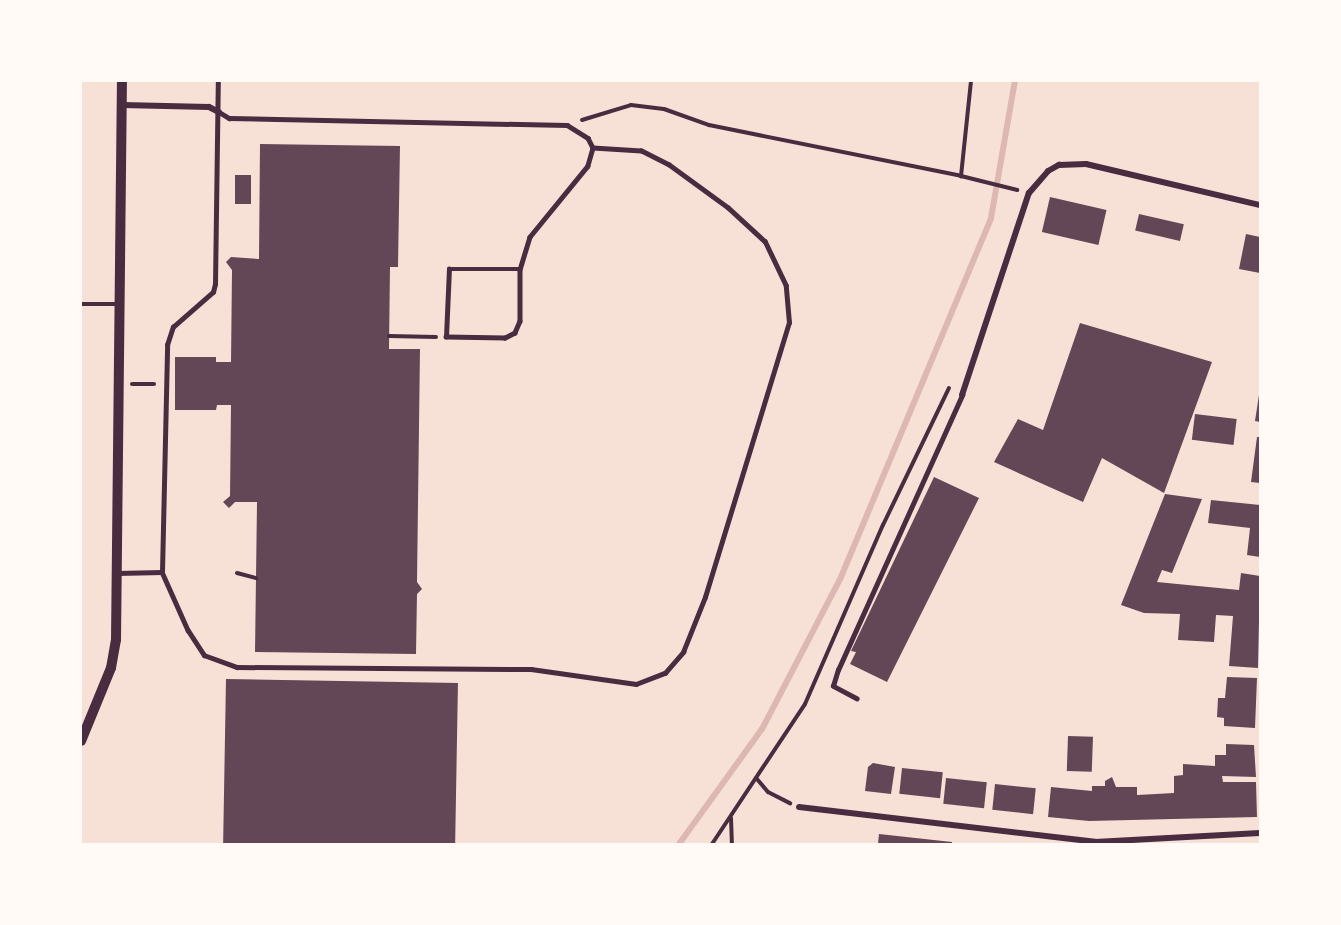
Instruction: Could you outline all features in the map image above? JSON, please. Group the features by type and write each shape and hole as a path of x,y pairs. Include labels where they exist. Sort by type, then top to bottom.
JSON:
{"street":[{"path":"81,741 111,668 117,573 123,81"},
{"path":"122,105 209,107 219,112"},
{"path":"962,395 964,378 1029,193 1048,171 1059,165 1086,164 1260,206"},
{"path":"799,807 1095,843 1260,833"}],"lane":[{"path":"218,81 215,284 213,292 169,334 162,572 188,630 204,655 237,667 531,669 636,684 665,673 683,652 705,597 789,323 786,286 765,242 728,208 669,165 641,151 593,148"},
{"path":"219,112 229,118 567,125 588,138 593,148 588,166 530,237 520,269 520,321 515,333 505,338 446,337 449,269 520,269"},
{"path":"81,304 120,304"},
{"path":"857,699 833,686 838,670 962,395"},
{"path":"117,573 162,572"}],"path":[{"path":"962,176 971,81"},
{"path":"567,125 631,105 642,106 709,125 968,177 1029,193"},
{"path":"389,336 446,337"},
{"path":"712,844 757,779 812,690 883,525 949,388 964,378"},
{"path":"119,385 166,383"},
{"path":"237,573 256,578"},
{"path":"757,779 768,792 799,807"},
{"path":"730,817 732,844"}],"building":[{"path":"260,144 400,146 398,267 390,267 389,349 420,349 417,582 422,589 417,594 416,654 255,652 257,502 235,502 229,508 223,502 230,496 231,405 217,405 216,410 175,410 175,357 216,357 216,362 231,362 232,270 226,262 231,257 259,259"},
{"path":"235,175 251,175 251,204 235,204"},
{"path":"1050,197 1107,210 1098,245 1042,232"},
{"path":"1139,214 1184,224 1180,241 1135,231"},
{"path":"1246,234 1260,237 1260,273 1239,269"},
{"path":"1080,323 1212,362 1164,493 1102,458 1083,502 994,462 1018,419 1043,430"},
{"path":"1260,395 1260,422 1255,421"},
{"path":"1195,414 1237,419 1234,445 1192,440"},
{"path":"1257,437 1260,437 1260,483 1251,482"},
{"path":"934,477 979,498 887,682 850,664 856,652 851,651"},
{"path":"1165,494 1202,499 1172,573 1162,570 1157,582 1239,590 1241,573 1260,576 1258,668 1229,666 1233,616 1216,615 1214,642 1178,640 1180,614 1144,613 1121,605"},
{"path":"1211,500 1260,505 1260,557 1247,555 1250,528 1208,523"},
{"path":"1227,677 1257,678 1255,728 1224,726 1224,718 1217,717 1218,698 1225,698"},
{"path":"226,679 458,683 455,844 223,844"},
{"path":"1068,736 1093,737 1092,772 1067,771"},
{"path":"1226,744 1254,745 1256,777 1222,776 1223,782 1256,782 1257,817 1089,821 1048,817 1051,787 1092,791 1092,786 1105,786 1105,781 1112,777 1116,787 1137,787 1137,795 1174,793 1174,776 1183,775 1183,764 1215,766 1215,755 1226,755"},
{"path":"873,763 895,767 891,794 865,791 868,767"},
{"path":"902,768 943,772 940,798 899,794"},
{"path":"946,778 987,782 984,808 943,804"},
{"path":"995,784 1036,788 1033,814 992,810"},
{"path":"879,834 952,842 952,844 878,844"}],"waterway":[{"path":"679,844 762,729 841,577 991,218 1015,81"}]}
